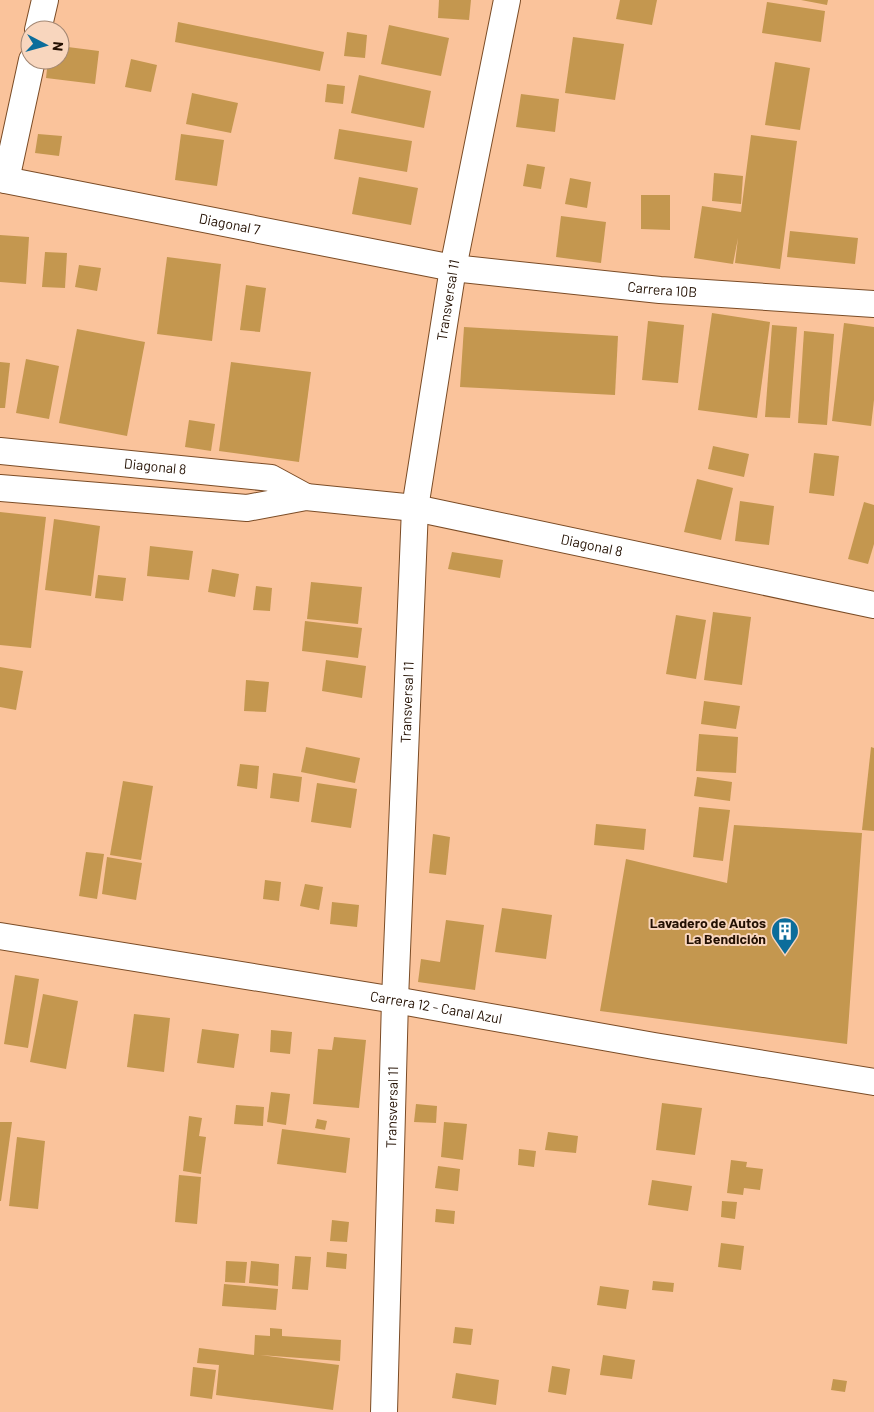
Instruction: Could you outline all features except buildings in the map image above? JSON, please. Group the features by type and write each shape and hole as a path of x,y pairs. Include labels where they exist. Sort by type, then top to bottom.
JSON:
{"street":[{"path":"40,20 45,0"},
{"name":"Transversal 11","path":"384,1412 395,1000 415,508 452,268 507,0"},
{"path":"3,180 30,70"},
{"path":"0,154 3,180"},
{"name":"Diagonal 7","path":"3,180 452,268"},
{"name":"Carrera 10B","path":"452,268 660,290 874,304"},
{"name":"Diagonal 8","path":"0,451 271,478 306,497"},
{"name":"Diagonal 8","path":"0,488 247,508 306,497 415,508 874,605"},
{"name":"Carrera 12 - Canal Azul","path":"0,936 395,1000 654,1046 874,1082"}],"place":[{"name":"Lavadero de Autos La Bendición","path":"785,955"}]}
